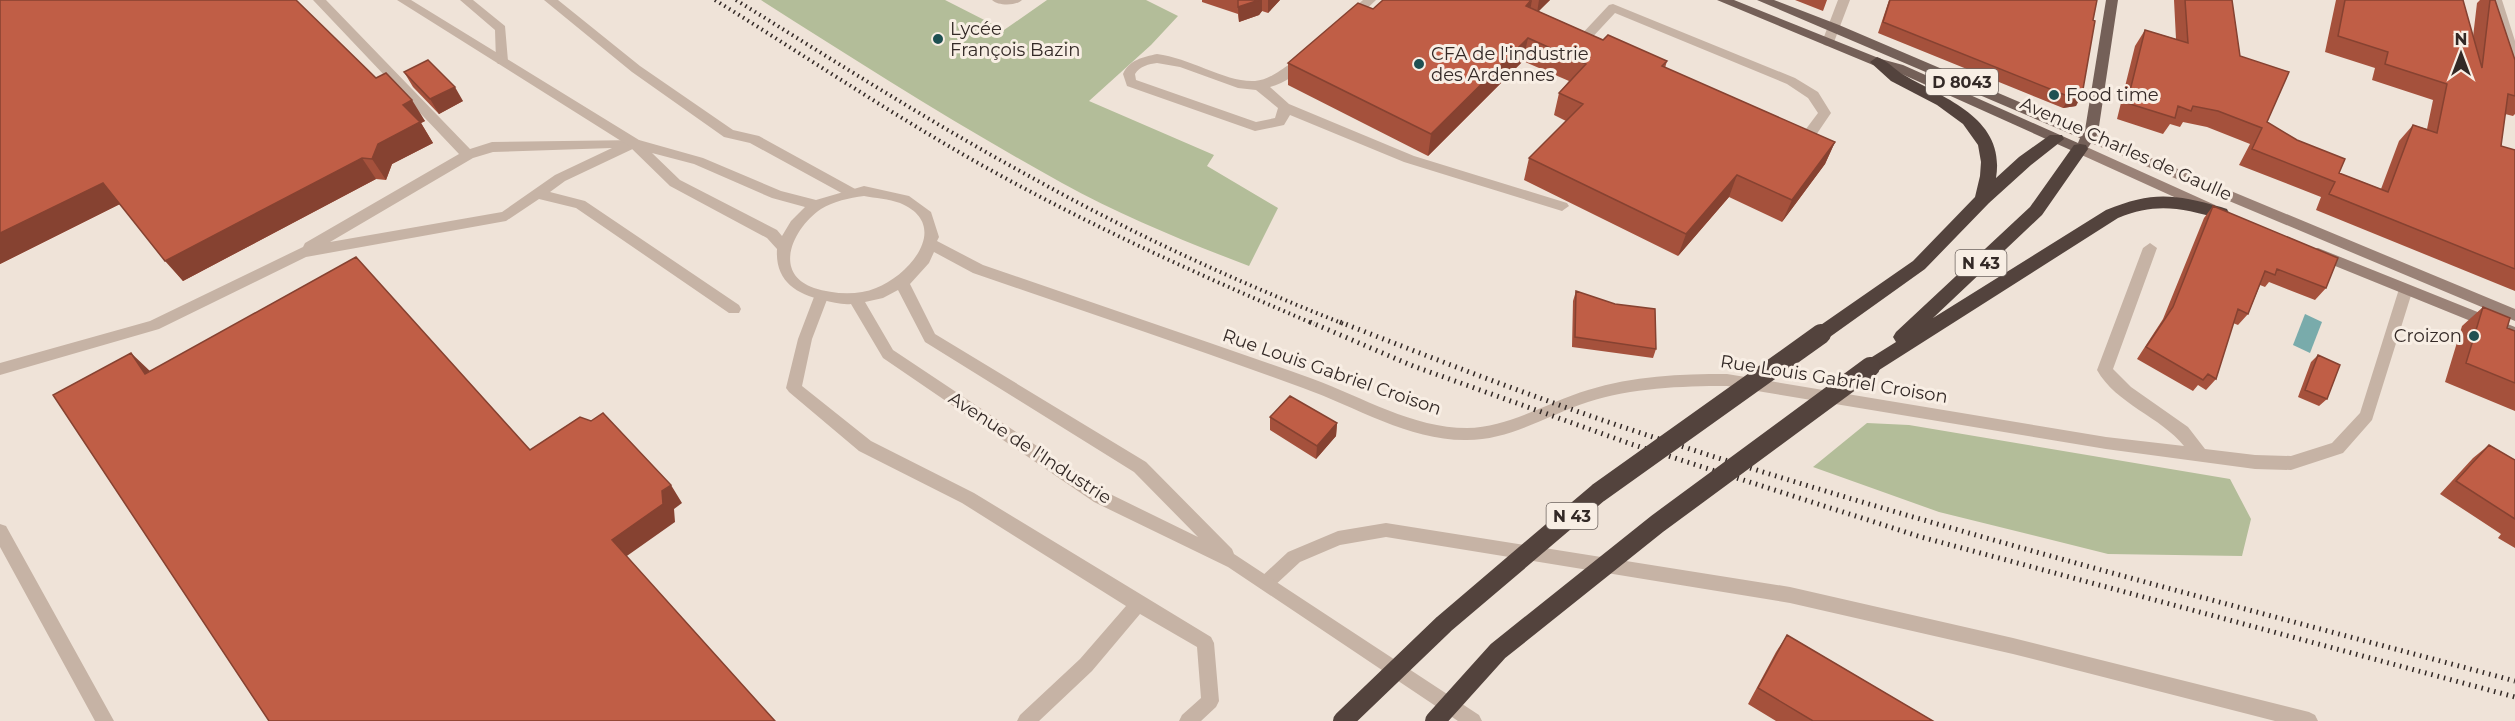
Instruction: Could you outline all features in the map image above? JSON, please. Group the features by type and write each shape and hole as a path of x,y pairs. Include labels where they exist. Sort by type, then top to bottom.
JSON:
{"highway":[{"path":"1877,62 1897,78 1960,112 1974,125 1987,150 1989,165 1983,199"},
{"name":"N 43","path":"1342,721 1444,624 1598,493 1919,265 1983,199 2025,161 2056,138"},
{"name":"N 43","path":"1435,721 1498,651 1657,524 1870,367 2036,212 2085,143"},
{"path":"1870,367 2112,213 2140,202 2173,200 2226,215"}],"main road":[{"name":"Avenue Charles de Gaulle","path":"1723,0 1877,62 1931,81 2056,138"},
{"name":"Avenue Charles de Gaulle","path":"1763,0 1835,28 2085,143 2226,215"},
{"path":"2056,138 2085,143 2112,0"},
{"name":"Avenue Charles de Gaulle","path":"2085,143 2515,315"},
{"path":"2308,249 2515,333"}],"street":[{"path":"319,0 468,155"},
{"path":"403,0 634,143 675,183 772,234 783,247"},
{"path":"466,0 501,29 502,61"},
{"path":"550,0 636,69 729,134 754,139 852,193"},
{"path":"998,0 1016,0"},
{"path":"1336,30 1370,0"},
{"path":"1828,42 1844,0"},
{"path":"2496,0 2515,61"},
{"path":"1583,40 1618,4 1791,81 1814,95 1825,113 1809,135 1788,126"},
{"path":"1284,107 1284,115 1279,122 1255,127 1131,83 1128,77 1130,71 1141,61 1162,57 1239,84 1259,85 1277,82 1311,52"},
{"path":"1259,85 1284,107 1409,159 1562,206"},
{"path":"303,252 506,216 560,178 634,143"},
{"path":"0,369 154,325 303,252 468,155 492,147 634,143 698,161 777,195 817,206"},
{"path":"888,192 908,200 924,211 932,227 932,245 926,259 916,272 902,283 880,294 838,300 821,297 803,289 790,277 783,263 783,247 789,232 801,217 840,195 852,193 888,192"},
{"path":"537,195 580,204 734,309"},
{"name":"Rue Louis Gabriel Croison","path":"932,245 978,269 1314,385 1422,426 1450,433 1482,433 1498,429 1560,405 1610,390 1683,380 1727,380 1857,400 2106,444 2255,462 2291,463 2337,448 2367,416 2406,289"},
{"path":"2150,248 2105,370 2126,391 2182,432 2200,455"},
{"name":"Avenue de l'Industrie","path":"902,283 930,338 1140,467 1234,562"},
{"path":"821,297 805,339 794,388 864,446 968,498 1205,643 1210,701 1188,721"},
{"name":"Avenue de l'Industrie","path":"856,299 888,354 1100,497 1234,562 1473,721"},
{"path":"1266,583 1294,557 1338,538 1386,530 1790,595 2013,646 2309,721"},
{"path":"0,531 105,721"},
{"path":"1026,721 1086,665 1138,604"}],"green space":[{"path":"761,0 945,0 1004,30 1047,0 1146,0 1178,16 1151,45 1089,101 1214,155 1207,166 1278,208 1249,266 1202,248 1062,183 948,117"},
{"path":"1867,423 1909,425 2230,479 2251,519 2242,556 2108,554 1939,512 1813,467"}],"water":[{"path":"2305,314 2322,322 2310,353 2293,345"}],"building":[{"path":"0,0 296,0 376,78 386,73 412,100 403,105 420,122 378,144 372,159 362,158 165,261 103,183 0,233"},
{"path":"1238,0 1259,0 1238,7"},
{"path":"1383,0 1531,0 1526,6 1603,40 1608,35 1667,61 1662,66 1835,142 1792,200 1737,175 1686,234 1529,158 1583,104 1559,93 1586,64 1528,38 1431,134 1288,63 1358,3 1373,9"},
{"path":"1890,0 2097,0 2082,95 2070,97 1883,22"},
{"path":"2185,0 2232,0 2240,56 2289,72 2267,122 2297,140 2345,159 2339,173 2388,192 2413,125 2437,133 2447,84 2385,64 2388,52 2338,36 2345,0 2463,0 2482,68 2490,0 2495,0 2515,60 2515,96 2508,94 2501,146 2515,150 2515,269 2329,194 2335,182 2252,149 2262,128 2218,111 2193,106 2191,111 2178,106 2175,118 2127,103 2145,30 2188,43"},
{"path":"428,60 455,87 430,99 404,72"},
{"path":"2213,206 2338,258 2326,288 2277,269 2275,275 2265,271 2248,314 2238,309 2216,379 2208,374 2203,380 2146,347 2173,307"},
{"path":"356,257 530,450 580,417 591,421 603,413 671,485 662,491 663,504 612,540 775,721 269,721 53,395 131,353 145,374"},
{"path":"1576,291 1615,304 1655,309 1656,349 1575,337"},
{"path":"2483,307 2510,318 2507,328 2515,331 2515,383 2466,363"},
{"path":"2318,355 2340,365 2327,399 2305,390"},
{"path":"1290,396 1337,423 1317,446 1270,417"},
{"path":"2489,445 2515,460 2515,519 2456,481"},
{"path":"1787,635 1933,721 1813,721 1758,688"}],"railway":[{"path":"715,0 911,124 978,163 1143,248 1314,324"},
{"path":"736,0 924,116 1077,202 1189,258 1344,324"},
{"path":"1310,322 1413,366 1631,444 1921,537 2515,697"},
{"path":"1340,322 1570,409 1862,502 2080,564 2515,681"}],"place":[{"name":"Lycée François Bazin","path":"938,39"},
{"name":"CFA de l'industrie des Ardennes","path":"1419,64"},
{"name":"Food time","path":"2054,95"},
{"name":"Croizon","path":"2474,336"}]}
